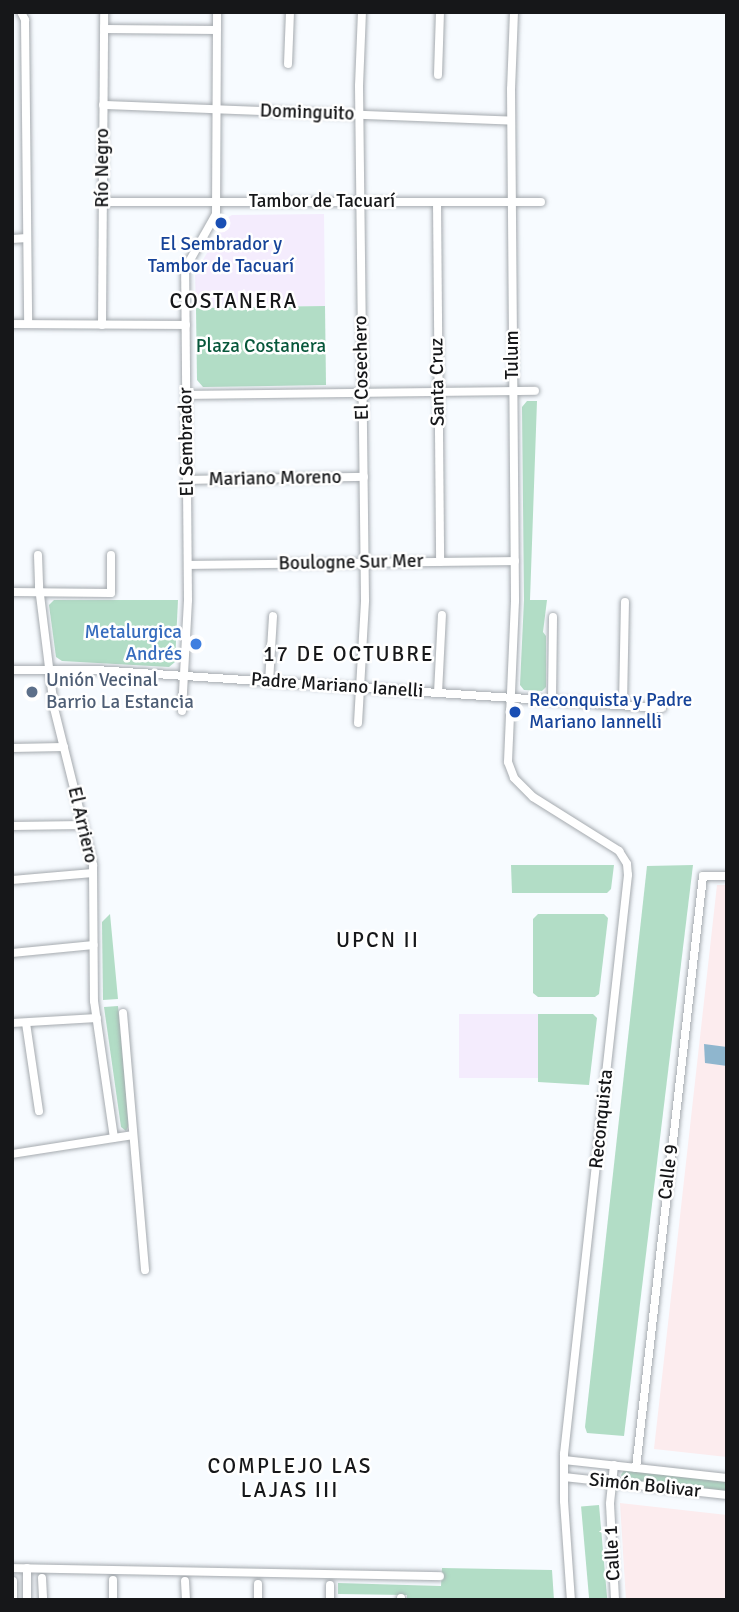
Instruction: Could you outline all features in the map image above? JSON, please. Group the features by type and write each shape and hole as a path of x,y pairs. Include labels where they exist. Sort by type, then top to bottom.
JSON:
{"street":[{"path":"20,12 25,20 28,324"},
{"name":"Río Negro","path":"102,325 104,12"},
{"name":"El Sembrador","path":"182,711 188,565 185,269 216,215 217,12"},
{"path":"288,64 290,12"},
{"name":"El Cosechero","path":"358,723 364,563 360,115 362,12"},
{"path":"438,75 440,12"},
{"name":"Tulum","path":"510,697 515,561 511,121 514,12"},
{"path":"104,29 217,30"},
{"name":"Dominguito","path":"103,105 511,121"},
{"name":"Tambor de Tacuarí","path":"103,202 541,202"},
{"name":"Santa Cruz","path":"437,202 440,562"},
{"path":"12,239 27,238"},
{"path":"12,324 186,325"},
{"path":"186,395 535,391"},
{"name":"Mariano Moreno","path":"187,480 363,477"},
{"name":"El Arriero","path":"38,555 39,592 49,670 93,873 97,1018 114,1138"},
{"path":"12,592 111,593 111,555"},
{"name":"Boulogne Sur Mer","path":"188,565 515,561"},
{"path":"623,705 625,601"},
{"path":"438,692 442,615"},
{"path":"269,682 273,616"},
{"path":"552,700 553,617"},
{"name":"Padre Mariano Ianelli","path":"12,670 184,676 662,708"},
{"name":"Reconquista","path":"510,697 508,762 514,778 533,797 614,846 624,859 628,875 564,1460 571,1600"},
{"path":"12,748 64,747"},
{"path":"12,826 83,825"},
{"path":"12,880 93,873"},
{"name":"Calle 9","path":"636,1468 703,876 727,876"},
{"path":"12,953 94,945"},
{"path":"123,1013 145,1270"},
{"path":"12,1023 97,1018"},
{"path":"26,1023 39,1111"},
{"path":"12,1154 133,1135"},
{"name":"Simón Bolivar","path":"564,1460 727,1478"},
{"name":"Calle 1","path":"614,1465 612,1482 615,1600"},
{"name":"Simón Bolivar","path":"564,1477 727,1495"},
{"path":"12,1568 440,1576"},
{"path":"27,1568 27,1600"},
{"path":"42,1578 43,1600"},
{"path":"113,1580 113,1600"},
{"path":"13,1581 13,1600"},
{"path":"186,1581 186,1600"},
{"path":"258,1584 258,1600"},
{"path":"330,1585 330,1600"}],"shaded area":[{"path":"324,214 325,306 196,308 195,274 227,218 232,215"},
{"path":"717,885 727,885 727,1457 654,1449"},
{"path":"459,1014 538,1014 538,1078 459,1078"},
{"path":"620,1503 727,1515 727,1600 626,1600"}],"green space":[{"name":"Plaza Costanera","path":"325,306 326,385 203,387 197,380 196,308"},
{"path":"527,401 537,401 530,600 547,600 543,632 546,636 546,687 542,691 524,690 520,685 524,600 522,407"},
{"path":"54,600 178,600 175,662 169,667 62,661 56,657 49,605"},
{"path":"511,865 614,865 611,889 607,893 512,893"},
{"path":"693,865 624,1436 587,1433 585,1427 647,866"},
{"path":"110,914 118,999 103,1000 102,922"},
{"path":"538,914 604,914 608,918 599,994 595,997 538,997 533,993 533,919"},
{"path":"118,1006 129,1125 126,1131 121,1127 104,1007"},
{"path":"538,1014 593,1014 597,1018 589,1085 538,1082"},
{"path":"624,1470 727,1481 727,1492 624,1481 621,1475"},
{"path":"599,1505 607,1600 589,1600 581,1507"},
{"path":"442,1568 552,1570 554,1600 407,1600 407,1595 338,1594 338,1583 441,1586"}],"water":[{"path":"704,1044 727,1047 727,1066 705,1063"}],"place":[{"name":"El Sembrador y Tambor de Tacuarí","path":"221,223"},
{"name":"Metalurgica Andrés","path":"196,644"},
{"name":"Unión Vecinal Barrio La Estancia","path":"32,692"},
{"name":"Reconquista y Padre Mariano Iannelli","path":"515,712"}],"district":[{"name":"COSTANERA","path":"234,301"},
{"name":"17 DE OCTUBRE","path":"349,654"},
{"name":"UPCN II","path":"378,940"},
{"name":"COMPLEJO LAS LAJAS III","path":"290,1478"}]}
